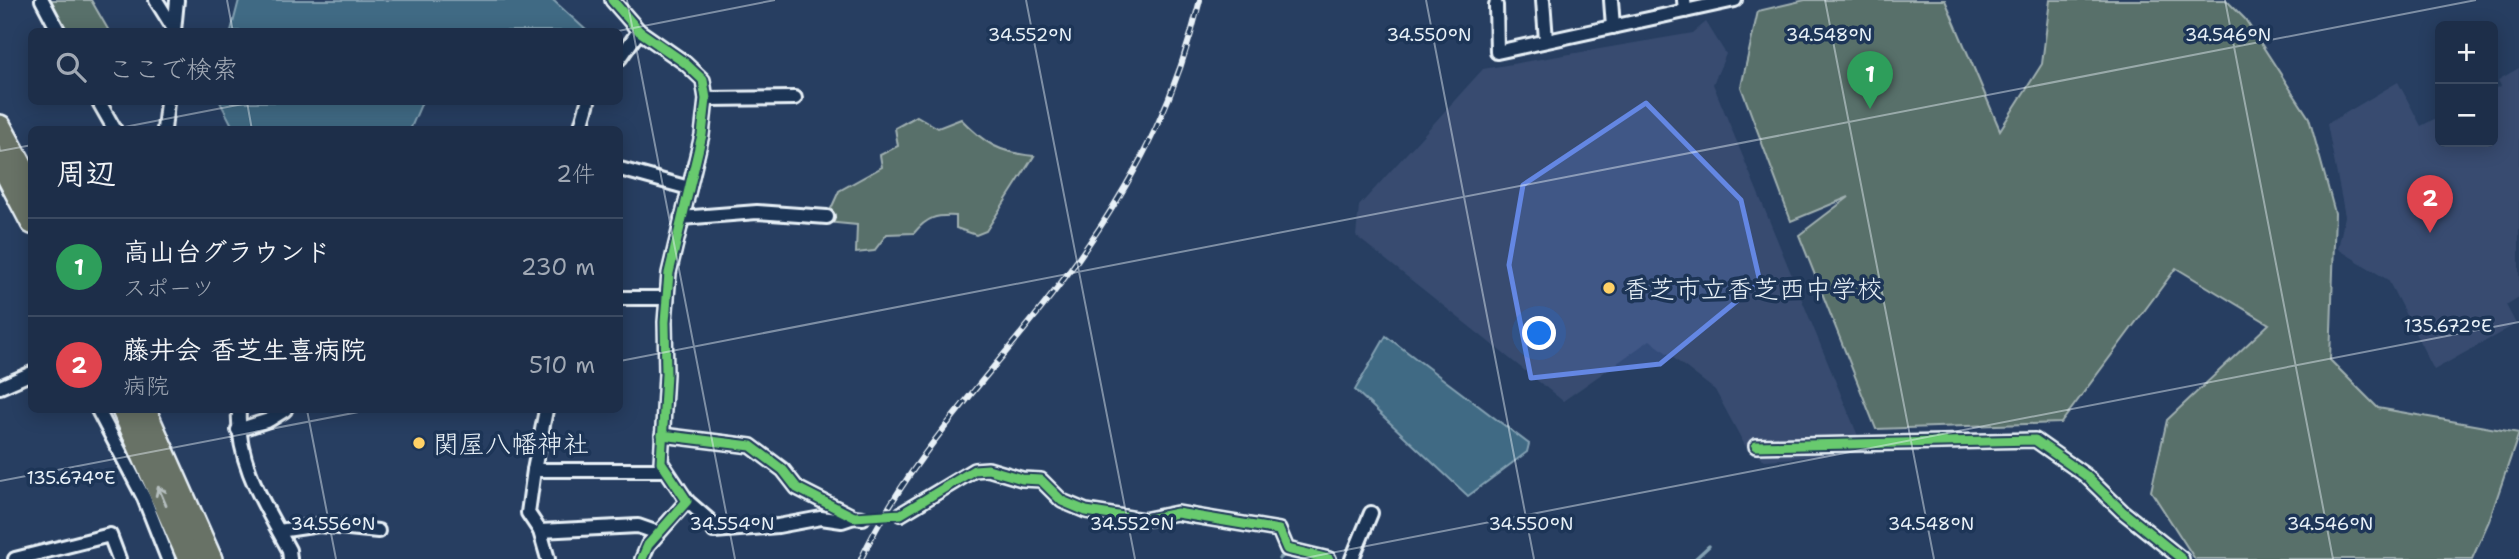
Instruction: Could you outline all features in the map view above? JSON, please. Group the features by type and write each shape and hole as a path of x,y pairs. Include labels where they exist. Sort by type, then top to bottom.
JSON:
{"highway":[{"path":"0,126 28,178"},
{"path":"0,162 28,215"},
{"path":"124,413 189,559"},
{"path":"146,413 211,559"}],"street":[{"path":"42,0 57,28"},
{"path":"156,0 173,28"},
{"path":"174,28 177,0"},
{"path":"612,0 639,32 685,63 703,80 706,99 702,135 681,218 667,298 661,462 664,470 687,501 709,520 714,531 778,526 821,517 842,521 859,517 797,488 783,470 751,446 662,435"},
{"path":"1543,0 1546,40"},
{"path":"1611,0 1613,27"},
{"path":"1496,5 1497,52 1613,27 1685,5 1735,0"},
{"path":"623,54 639,32"},
{"path":"706,99 795,98"},
{"path":"101,105 113,126"},
{"path":"164,126 167,105"},
{"path":"581,126 587,105"},
{"path":"623,170 689,188"},
{"path":"681,218 757,212 827,217"},
{"path":"623,298 667,298"},
{"path":"0,387 28,375"},
{"path":"100,413 139,488 168,559"},
{"path":"239,413 238,430 251,479 279,531 290,559"},
{"path":"238,430 269,420 280,413"},
{"path":"545,413 528,513 540,531 548,559"},
{"path":"1756,446 2035,440 2085,475 2122,511 2182,559"},
{"path":"901,514 953,484 963,474 988,469 1022,479 1041,480 1062,501 1086,510 1143,520 1177,513 1279,530 1287,549 1326,559"},
{"path":"534,470 664,470"},
{"path":"642,559 648,545 687,501"},
{"path":"1352,559 1371,513"},
{"path":"279,531 319,525 379,531"},
{"path":"540,531 638,526 658,533"},
{"path":"15,559 44,555 110,534 119,559"}],"highlighted area":[{"path":"1646,103 1741,200 1760,282 1660,364 1531,378 1509,265 1523,185"}],"shaded area":[{"path":"239,0 553,0 584,28 232,28"},
{"name":"香芝市立香芝西中学校","path":"1706,22 1726,54 1713,84 1865,453 1765,460 1748,451 1715,390 1650,340 1563,401 1356,236 1359,206 1483,69 1693,33"},
{"path":"2519,68 2519,297 2506,305 2516,324 2434,370 2388,280 2338,249 2345,216 2327,124 2398,82 2421,126 2435,119 2435,147 2498,147 2498,88 2501,86 2498,80"},
{"path":"222,105 421,105 412,126 232,126"},
{"path":"1386,336 1529,444 1527,452 1468,496 1355,390"}],"green space":[{"path":"45,0 91,0 107,28 61,28"},
{"path":"1805,0 1945,0 2000,130 2042,64 2050,0 2226,0 2245,19 2309,118 2335,213 2330,360 2378,408 2519,433 2489,521 2472,559 2195,559 2151,491 2167,420 2269,324 2176,268 2061,423 1876,429 1799,235 1849,197 1791,221 1741,87 1758,11"},
{"path":"917,116 938,128 961,119 994,146 1034,156 986,231 976,235 956,228 956,216 937,217 923,223 914,233 887,234 874,251 856,253 857,225 825,222 839,191 882,167 880,155 898,146 895,128"}],"waterway":[{"path":"1695,559 1709,546"},
{"path":"1279,559 1287,553"}],"tunnel":[{"path":"863,518 901,514"}],"railway":[{"path":"861,559 884,516 938,436 1030,323 1108,215 1142,157 1169,98 1200,0"}],"cycle path":[{"path":"612,0 639,31 685,63 703,80 706,99 702,135 669,273 665,322 666,374 661,462 687,501 648,545 642,559"},
{"path":"662,435 751,446 783,470 797,488 854,517 901,514 974,470 988,469 1022,479 1041,480 1062,501 1086,511 1143,520 1177,513 1279,530 1287,549 1329,559"},
{"path":"1756,446 2035,440 2085,475 2122,511 2182,559"}],"place":[{"name":"高山台グラウンド","path":"1870,109"},
{"name":"藤井会 香芝生喜病院","path":"2430,233"},
{"name":"香芝市立香芝西中学校","path":"1609,288"},
{"name":"関屋八幡神社","path":"419,443"}]}
